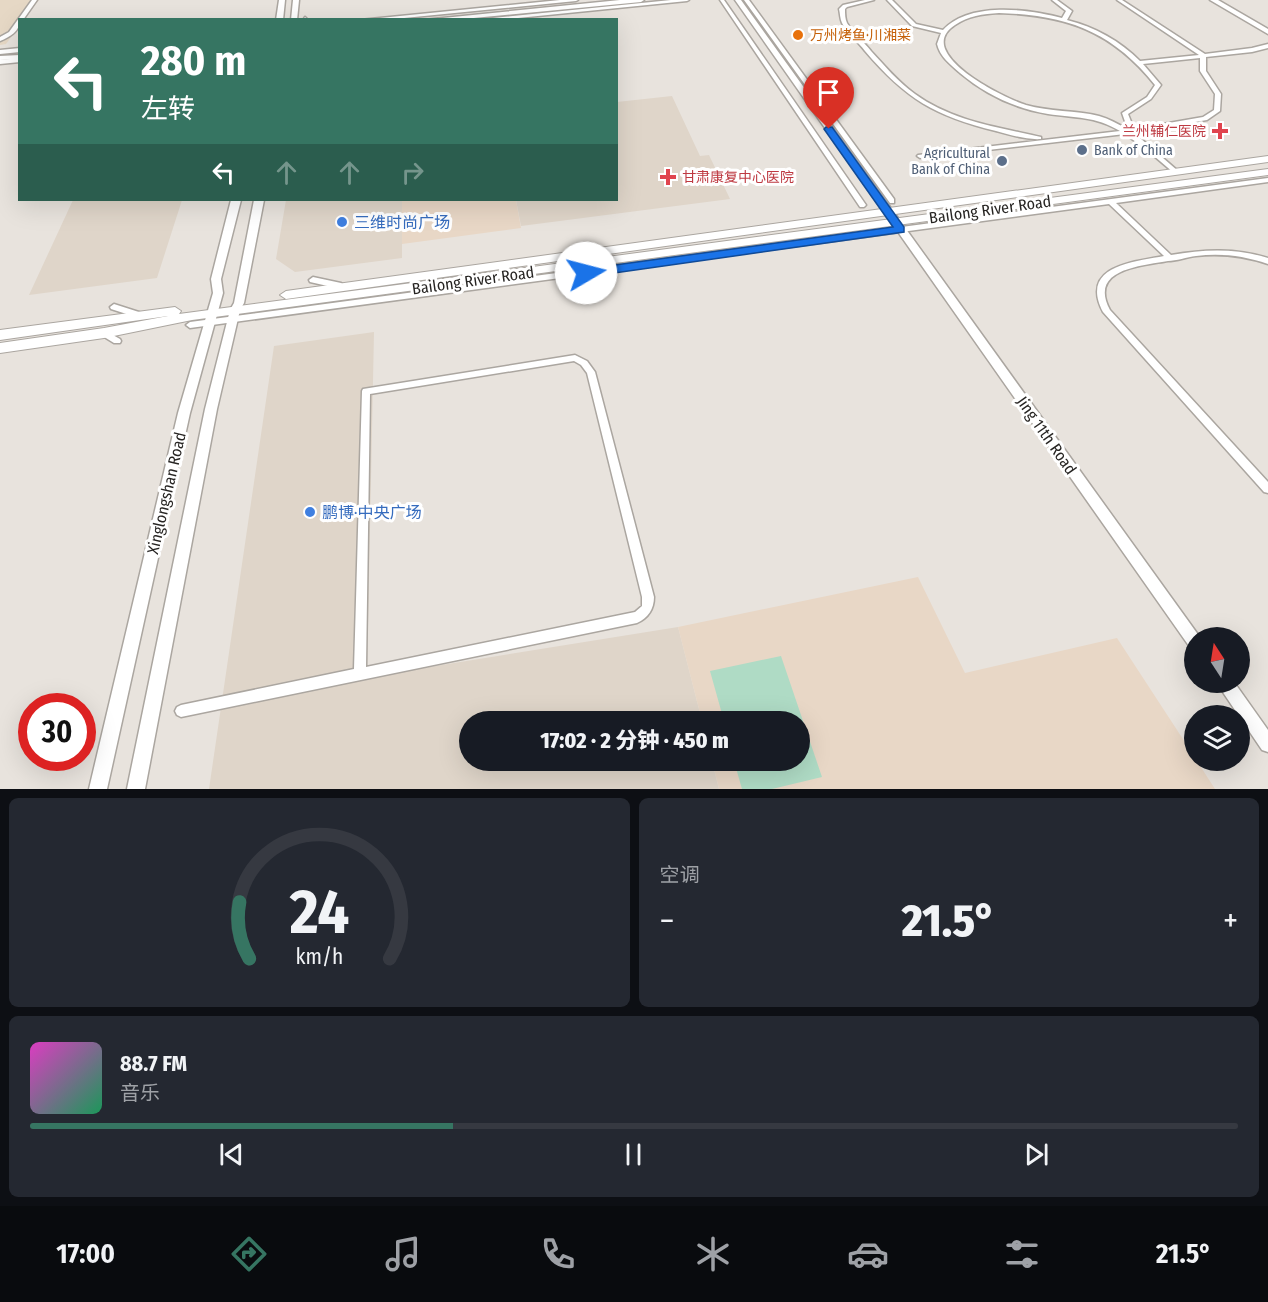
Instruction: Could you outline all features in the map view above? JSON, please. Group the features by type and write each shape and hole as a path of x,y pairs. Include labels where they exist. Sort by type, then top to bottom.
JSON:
{"main road":[{"name":"Bailong River Road","path":"0,348 212,314 470,280 1268,159"},
{"name":"Bailong River Road","path":"236,311 341,286 894,216 1268,172"},
{"name":"Bailong River Road","path":"0,335 139,315 212,314"}],"street":[{"path":"22,18 35,0"},
{"path":"279,18 282,0"},
{"path":"294,18 296,0"},
{"path":"502,7 504,0"},
{"path":"384,18 576,0"},
{"path":"447,18 640,0"},
{"path":"496,18 687,0"},
{"path":"722,0 862,205"},
{"name":"Jing 11th Road","path":"738,0 894,216 1184,627"},
{"path":"746,0 894,216"},
{"path":"872,0 845,6 842,9 844,22 901,85 914,95 956,117 1000,132 1050,141"},
{"path":"889,0 914,25 943,32"},
{"path":"1054,0 1069,11 1064,20"},
{"path":"1119,0 1203,55"},
{"path":"1213,0 1268,32"},
{"path":"1228,0 1268,23"},
{"path":"416,8 417,15"},
{"path":"1128,131 1125,113 1149,98 1158,85 1140,63 1106,38 1064,20 1033,14 1003,12 976,15 955,22 943,32 940,43 945,56 986,90 1013,102 1046,111 1098,118 1128,131 1176,172"},
{"path":"0,39 10,33 18,23"},
{"path":"1140,63 1252,50 1268,46"},
{"path":"0,52 18,51"},
{"path":"920,156 1128,131 1205,119 1217,111 1218,94 1203,71 1203,55"},
{"path":"0,60 18,58"},
{"name":"Bailong River Road","path":"236,311 345,305 449,292 894,216 1110,201 1268,180"},
{"name":"Xinglongshan Road","path":"98,789 184,413 218,293 216,279 236,201"},
{"name":"Xinglongshan Road","path":"136,789 211,409 236,311 259,201"},
{"path":"1110,201 1172,259"},
{"path":"1268,261 1238,251 1218,251 1124,266 1110,274 1102,284 1101,302 1268,489"},
{"path":"313,280 341,286"},
{"path":"449,292 470,280"},
{"path":"317,300 345,305"},
{"path":"114,307 139,315"},
{"name":"Bailong River Road","path":"190,325 212,314"},
{"path":"104,333 117,341"},
{"path":"181,711 637,617 644,612 648,605 648,597 591,372 584,363 575,358 366,392 360,674"},
{"path":"1232,693 1268,744"}],"shaded area":[{"path":"0,0 39,0 25,18 18,18 18,27 6,44 0,45"},
{"name":"甘肃康复中心医院","path":"672,96 700,156 709,155 730,199 521,226 516,201 618,201 618,102"},
{"path":"73,201 182,201 157,278 29,295"},
{"name":"三维时尚广场","path":"286,201 402,201 402,258 295,272 276,259"},
{"path":"402,201 516,201 521,228 402,244"},
{"path":"374,332 367,677 678,627 699,711 459,711 459,771 714,771 719,789 209,789 274,346"},
{"path":"918,577 965,673 1117,638 1184,741 1184,771 1203,771 1215,789 719,789 714,771 810,771 810,711 699,711 678,627"}],"green space":[{"path":"781,656 800,711 721,711 710,671"},
{"path":"810,742 822,777 772,789 742,789 737,771 810,771"}],"place":[{"name":"万州烤鱼·川湘菜","path":"798,35"},
{"name":"兰州辅仁医院","path":"1220,131"},
{"name":"Bank of China","path":"1082,150"},
{"name":"Agricultural Bank of China","path":"1002,161"},
{"name":"甘肃康复中心医院","path":"668,177"},
{"name":"三维时尚广场","path":"342,222"},
{"name":"鹏博·中央广场","path":"310,512"}],"route":[{"path":"586,273 900,230 829,129"}]}
